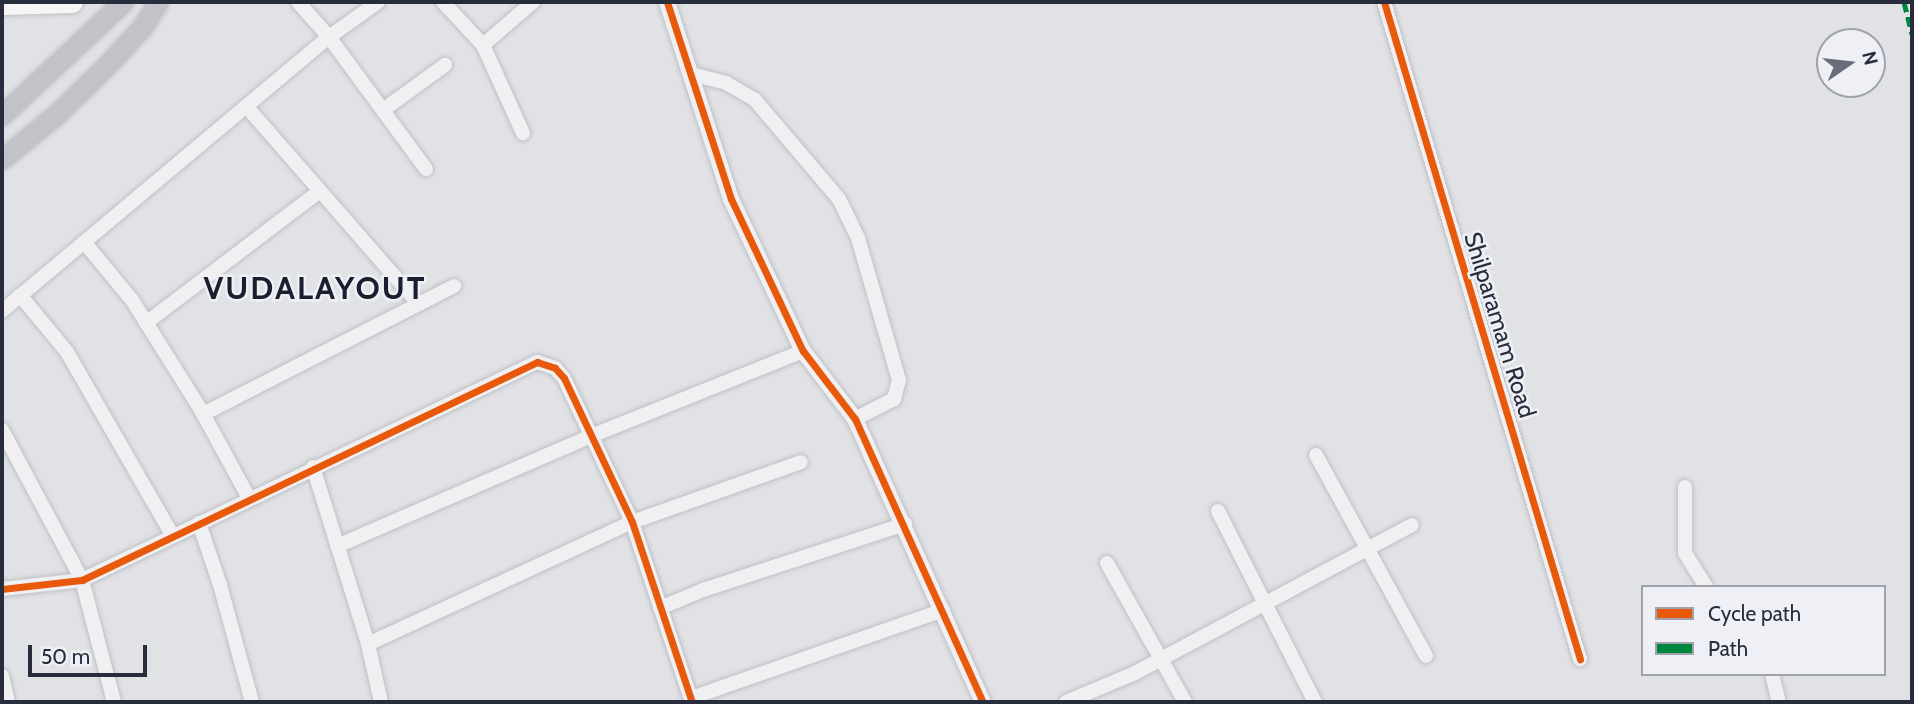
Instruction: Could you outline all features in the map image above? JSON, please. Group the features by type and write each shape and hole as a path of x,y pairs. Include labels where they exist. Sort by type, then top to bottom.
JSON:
{"main road":[{"path":"2,4 72,2"},
{"path":"2,115 123,2"},
{"path":"2,159 58,113 110,62 143,26 158,2"}],"street":[{"path":"298,2 329,37 426,169"},
{"path":"2,311 329,37 377,2"},
{"path":"443,2 484,45 523,133"},
{"path":"484,45 533,2"},
{"path":"667,2 732,199 803,351 855,419 905,524 983,702"},
{"name":"Shilparamam Road","path":"1384,2 1580,659"},
{"path":"383,110 444,65"},
{"path":"691,74 726,83 755,100 839,200 859,238 899,380 899,391 894,399 855,419"},
{"path":"246,106 419,304"},
{"path":"146,323 320,191"},
{"path":"83,242 132,300 203,414 249,498"},
{"path":"203,414 454,286"},
{"path":"20,295 67,352 173,536"},
{"path":"337,546 591,436 803,351"},
{"path":"2,589 82,580 537,362 555,368 564,378 632,522 692,700 943,610"},
{"path":"2,430 82,580 114,702"},
{"path":"1316,455 1426,656"},
{"path":"368,644 632,522 801,463"},
{"path":"313,467 368,644 381,702"},
{"path":"1685,487 1685,553 1705,585"},
{"path":"1218,511 1263,606 1315,702"},
{"path":"199,523 220,585 252,702"},
{"path":"660,608 703,590 905,524"},
{"path":"1066,702 1160,660 1412,525"},
{"path":"1107,563 1185,702"},
{"path":"1772,676 1779,702"}],"marked path":[{"path":"1904,2 1912,34"}],"cycle path":[{"path":"667,2 731,199 803,351 855,419 983,702"},
{"path":"1384,2 1580,659"},
{"path":"2,589 82,580 537,362 555,368 564,378 632,522 692,702"}],"district":[{"name":"VUDALAYOUT","path":"315,288"}]}
